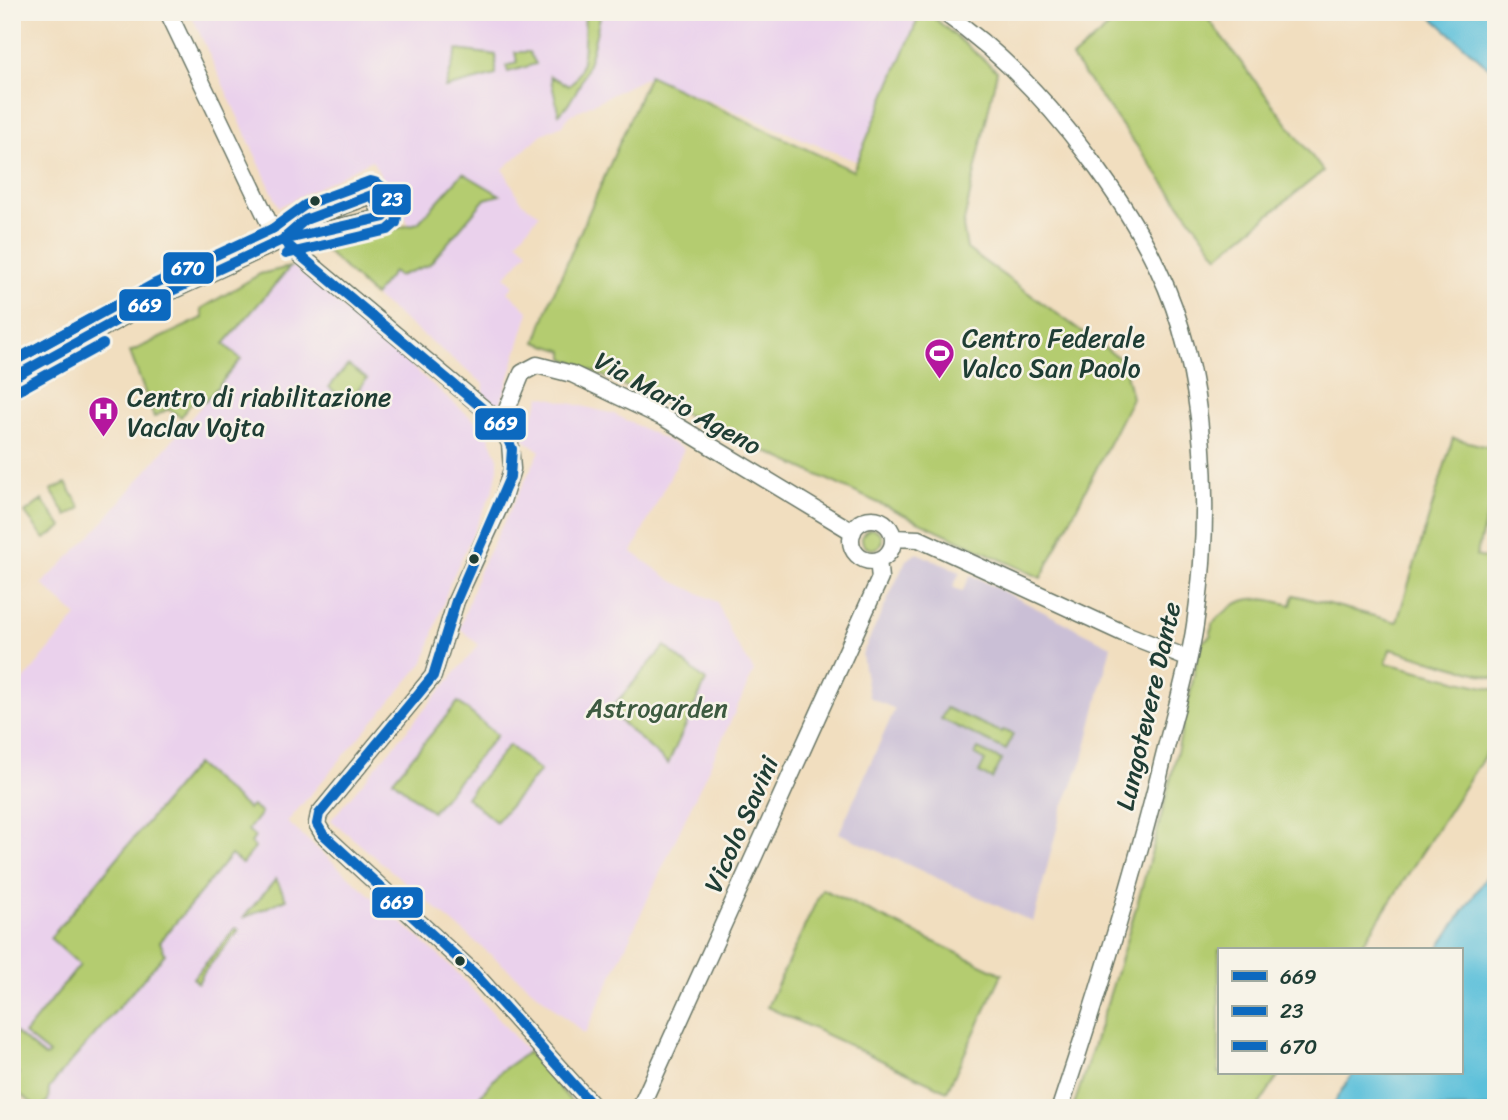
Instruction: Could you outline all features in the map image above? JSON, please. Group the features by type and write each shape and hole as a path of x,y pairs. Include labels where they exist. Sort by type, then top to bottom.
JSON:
{"street":[{"path":"168,12 271,227 282,240 501,424 512,449 510,477 456,601 433,676 319,814 317,824 323,834 508,1008 595,1108"},
{"name":"Lungotevere Dante","path":"943,12 1004,61 1060,118 1134,222 1159,270 1175,309 1195,392 1204,530 1199,593 1187,658 1120,922 1060,1108"},
{"path":"12,378 163,295 282,240 384,217 372,195 305,220 282,240"},
{"name":"Via Mario Ageno","path":"501,424 522,373 537,365 553,368 666,419 853,532"},
{"path":"875,519 888,526 893,538 889,552 878,559 865,559 855,551 853,532 862,522 875,519"},
{"path":"893,538 919,539 1123,633 1187,658"},
{"name":"Vicolo Savini","path":"640,1108 880,578 878,559"}],"shaded area":[{"path":"190,12 921,12 856,161 649,76 570,115 562,125 542,134 503,169 522,203 540,214 517,241 528,251 505,277 514,285 508,292 529,312 501,403 496,405 484,394 484,384 374,296 322,247 409,226 402,209 394,201 372,160 279,207"},
{"path":"290,267 295,268 487,431 498,458 498,468 494,488 450,583 424,662 287,822 454,969 528,1052 501,1071 470,1108 40,1108 12,1089 12,695 77,616 42,584 98,528 241,359 224,345"},
{"path":"541,396 614,414 684,449 632,552 671,580 717,602 734,640 754,671 585,1034 331,820 479,645 460,628 479,571 540,451 523,439"},
{"path":"917,553 960,572 953,587 962,592 971,575 1111,646 1083,759 1062,809 1033,922 839,833 895,709 869,697 862,655 906,560"}],"green space":[{"path":"453,12 519,12 506,16 453,15"},
{"path":"585,12 601,12 595,38 576,93 559,114 550,76 569,86 575,79 582,62"},
{"path":"921,12 927,12 997,71 963,226 967,249 1123,361 1132,398 1041,578 564,358 564,351 536,342 551,299 649,75 853,171"},
{"path":"1126,12 1203,12 1323,171 1218,256 1072,58"},
{"path":"457,50 496,55 496,75 445,88"},
{"path":"515,52 529,52 536,64 508,72 506,66 517,63"},
{"path":"463,173 500,195 485,199 429,265 398,276 393,272 374,296 322,247 418,223"},
{"path":"290,267 224,344 241,359 205,402 198,394 181,417 168,409 154,417 130,352 203,318 201,309 260,274"},
{"path":"348,365 367,379 347,403 329,387"},
{"path":"1453,438 1496,449 1496,484 1476,556 1496,561 1496,675 1494,678 1390,649 1386,663 1496,690 1496,738 1360,948 1218,948 1218,1074 1279,1074 1257,1108 1073,1108 1110,993 1160,820 1200,644 1211,635 1212,624 1240,602 1256,599 1291,605 1294,595 1397,622"},
{"path":"66,483 81,508 67,516 51,490"},
{"path":"42,500 62,527 45,539 25,513"},
{"path":"872,529 879,532 882,539 879,546 872,549 865,546 862,539 865,532"},
{"name":"Astrogarden","path":"665,646 706,681 668,764 609,711"},
{"path":"458,702 497,735 432,812 393,780"},
{"path":"946,708 1001,732 1003,730 1013,734 1006,750 941,719"},
{"path":"509,745 540,771 496,822 466,797"},
{"path":"978,749 1002,760 992,779 979,773 985,761 975,755"},
{"path":"196,764 248,809 252,806 261,813 248,830 255,837 251,843 255,848 242,864 231,855 160,942 165,954 58,1077 49,1089 48,1101 40,1108 12,1089 19,1074 12,1067 12,1030 45,1057 49,1054 24,1034 80,965 50,938"},
{"path":"276,879 286,899 243,918"},
{"path":"822,889 1002,974 947,1091 767,1007"},
{"path":"236,928 239,930 198,983 193,978"},
{"path":"528,1052 577,1108 470,1108 501,1071"}],"water":[{"path":"1426,12 1496,12 1496,74"},
{"path":"1496,863 1496,1103 1493,1108 1331,1108 1352,1074 1462,1074 1462,948 1438,948"}],"transit line":[{"name":"23","path":"272,229 305,205 370,181 381,186 394,204 396,223 388,230 286,254"},
{"name":"669","path":"372,195 384,217 282,240 305,220 372,195"},
{"name":"670","path":"12,362 156,283 274,228"},
{"name":"669","path":"282,240 501,424 512,449 510,477 456,601 433,676 319,814 317,824 323,834 476,975 595,1108"},
{"name":"669","path":"12,378 163,295 282,240"},
{"name":"23","path":"12,362 90,319"},
{"name":"23","path":"19,390 103,344"}],"place":[{"name":"Centro Federale Valco San Paolo","path":"939,380"},
{"name":"Centro di riabilitazione Vaclav Vojta","path":"104,439"}]}
